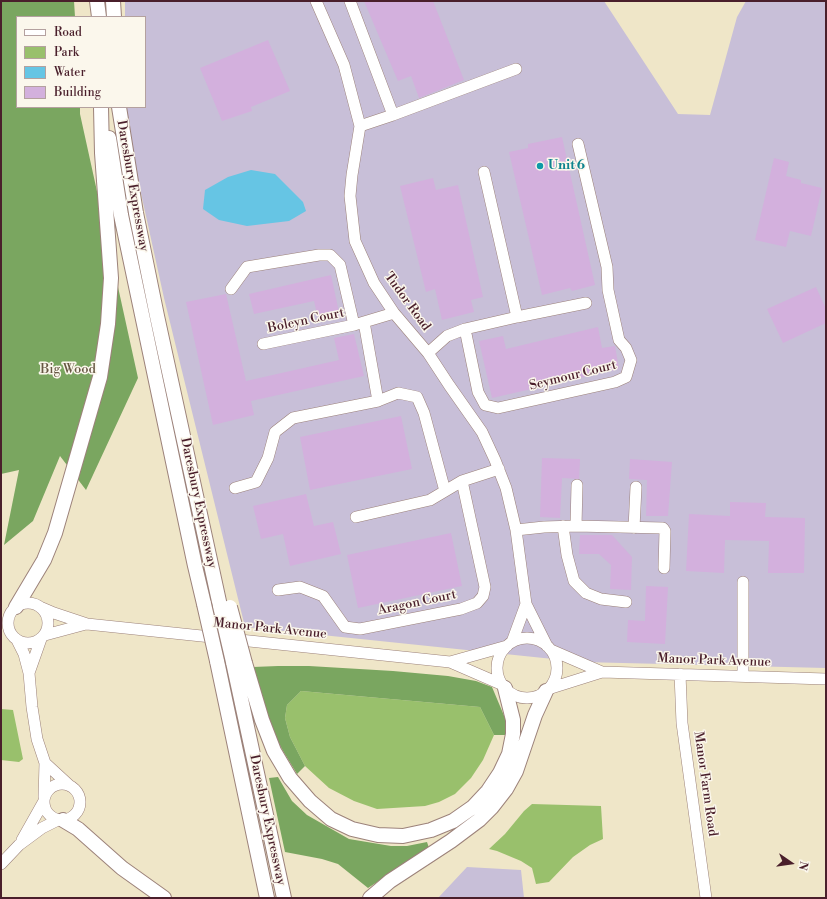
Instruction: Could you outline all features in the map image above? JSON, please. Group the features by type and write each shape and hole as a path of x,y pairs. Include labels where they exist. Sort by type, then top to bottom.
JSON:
{"main road":[{"path":"97,1 98,16"},
{"path":"113,1 114,16"},
{"path":"9,611 44,560 55,534 100,377 108,324 111,278 101,108"},
{"name":"Daresbury Expressway","path":"107,108 109,135 121,215 195,566 268,898"},
{"name":"Daresbury Expressway","path":"119,108 136,212 148,272 206,541 225,606 239,663 284,898"},
{"path":"239,663 274,751 290,778 310,801 331,819 352,829 378,835 403,836 431,830 453,821 473,807 488,791 500,773 509,754 513,734 513,720 504,687"},
{"path":"370,898 390,881 451,841 479,820 492,807 506,789 516,771 535,715 547,690"},
{"path":"61,820 78,829 122,868 164,898"}],"street":[{"name":"Tudor Road","path":"316,1 344,65 360,126 350,196 355,241 374,283 394,313 428,353 482,432 506,488 516,530 526,604 549,648"},
{"path":"350,1 392,115"},
{"path":"360,126 516,69"},
{"name":"Seymour Court","path":"464,329 478,392 485,405 498,408 615,382 626,377 632,360 626,348 619,340 608,290 607,267 578,144"},
{"path":"484,172 517,317"},
{"name":"Boleyn Court","path":"231,289 247,267 319,255 330,255 340,265 359,324 378,401"},
{"path":"428,353 447,336 464,329 586,303"},
{"name":"Boleyn Court","path":"263,344 359,324 394,313"},
{"path":"235,488 256,482 268,458 275,432 293,418 378,401 398,393 417,397 424,413 445,491"},
{"path":"356,517 430,500 462,481 499,469"},
{"name":"Aragon Court","path":"278,590 300,587 322,596 345,627 360,629 461,610 477,603 483,596 484,588 462,481"},
{"path":"576,526 577,485"},
{"path":"634,528 636,487"},
{"path":"563,526 567,555 574,581 586,593 601,600 626,602"},
{"path":"516,530 563,526 663,528 665,531 664,568"},
{"path":"743,582 743,676"},
{"path":"29,673 48,623 47,617 40,607 28,603 22,604 9,611 8,623 11,634 16,639 24,654 29,673 32,707 38,739 45,763 44,799 46,811 49,815 61,820"},
{"name":"Tudor Road","path":"509,644 526,604"},
{"name":"Manor Park Avenue","path":"40,607 87,624 450,662 504,687"},
{"name":"Manor Park Avenue","path":"43,637 87,624"},
{"path":"1,636 16,639 29,644 43,637"},
{"path":"530,638 540,641 549,648 555,657 557,666 553,683 547,690 538,696 529,698 512,694 504,687 499,678 498,665 502,653 509,644 521,639 530,638"},
{"name":"Manor Park Avenue","path":"450,662 509,644"},
{"name":"Manor Park Avenue","path":"549,648 602,672"},
{"name":"Manor Park Avenue","path":"547,690 602,672 826,679"},
{"name":"Manor Farm Road","path":"680,674 682,723 706,898"},
{"path":"1,864 19,845 42,828 74,815 78,811 80,800 78,794 45,763"},
{"path":"19,845 34,821 50,788 55,785 65,784 70,786"}],"shaded area":[{"path":"125,1 604,1 678,114 710,115 737,17 746,1 826,1 826,668 582,662 245,627 164,298 124,116 124,108 146,108 146,16 125,16"},
{"path":"467,867 521,870 524,898 438,898"}],"green space":[{"name":"Big Wood","path":"1,1 74,1 75,16 16,16 16,108 80,108 80,114 138,378 86,490 60,456 33,521 4,545 19,470 1,474"},
{"path":"309,666 393,671 448,676 476,681 492,687 505,718 508,735 494,735 480,707 301,691 287,705 285,718 290,737 305,766 297,774 272,730 253,667"},
{"path":"301,691 480,707 494,735 483,760 471,778 455,794 439,802 425,806 377,809 354,801 329,788 305,766 290,737 285,718 287,705"},
{"path":"1,709 13,710 23,759 19,762 1,760"},
{"path":"278,777 292,801 307,815 349,839 391,846 407,846 427,842 429,848 368,888 338,864 322,859 285,852 269,778"},
{"path":"532,804 601,806 603,839 590,845 573,857 549,882 536,884 532,868 521,861 489,849 505,834 524,811"}],"water":[{"path":"251,170 275,174 303,202 306,211 289,221 247,226 219,220 203,209 205,190 228,177"}],"building":[{"path":"364,1 433,1 464,80 419,98 411,76 398,81"},
{"path":"268,40 290,91 251,107 252,111 222,121 200,68"},
{"path":"562,137 595,285 572,291 570,288 542,295 509,152 528,148 528,144"},
{"path":"774,158 789,162 786,176 801,180 801,183 822,188 811,236 790,231 786,247 755,240"},
{"path":"433,178 436,190 458,185 483,297 471,300 474,312 442,320 435,289 426,292 400,186"},
{"path":"331,275 340,317 319,322 314,301 254,314 249,294"},
{"path":"816,287 826,309 826,323 783,343 767,309"},
{"path":"226,294 246,381 339,360 334,338 354,334 364,376 251,401 254,415 213,425 186,302"},
{"path":"598,327 602,348 615,346 619,369 492,398 479,341 503,336 506,349"},
{"path":"401,416 412,469 310,490 300,437"},
{"path":"542,458 580,459 579,479 562,478 560,518 540,517"},
{"path":"630,459 672,462 668,516 646,516 647,480 629,479"},
{"path":"306,494 314,526 333,522 341,554 290,566 283,534 261,539 253,506"},
{"path":"730,502 766,503 765,517 805,518 804,573 768,573 769,541 725,540 724,573 686,571 689,514 730,516"},
{"path":"451,533 462,586 358,608 347,555"},
{"path":"580,535 612,535 632,557 631,590 610,589 611,565 599,554 579,554"},
{"path":"646,586 668,587 665,644 627,642 628,620 645,621"}],"place":[{"name":"Unit 6","path":"540,166"}]}
